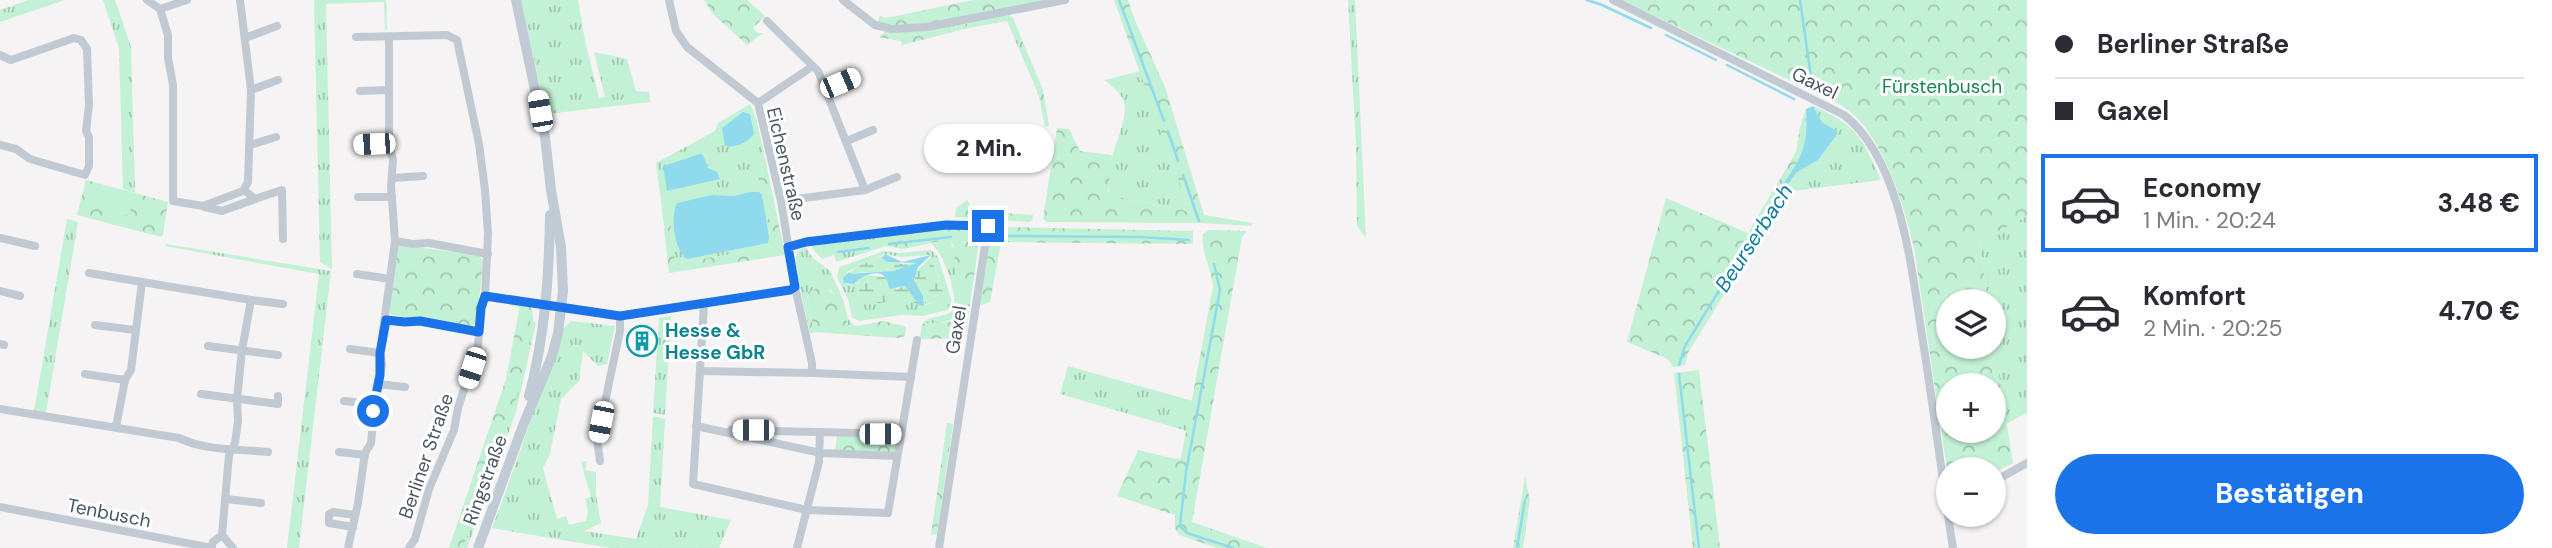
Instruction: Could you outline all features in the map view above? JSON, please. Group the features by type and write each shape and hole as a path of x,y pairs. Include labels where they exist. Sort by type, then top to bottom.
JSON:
{"main road":[{"name":"Ringstraße","path":"478,548 552,356 562,308 563,262 540,111 516,0"},
{"name":"Ringstraße","path":"524,423 546,306 551,190"}],"street":[{"path":"147,0 160,9 168,35 167,58 173,85 173,201 222,211 282,190 283,239"},
{"path":"160,9 187,0"},
{"path":"203,206 244,190 248,183 251,90 240,0"},
{"name":"Eichenstraße","path":"669,0 676,31 687,47 758,103 781,201 812,373"},
{"path":"842,0 875,25 892,29 906,29 1065,0"},
{"name":"Gaxel","path":"1613,0 1834,110 1859,127 1877,157 1906,233 1939,457"},
{"path":"767,21 813,66 866,190"},
{"path":"245,38 277,26"},
{"name":"Berliner Straße","path":"388,37 447,35 457,40 483,167 488,254 478,345 458,408 454,430 429,489 415,539 409,548"},
{"path":"348,548 365,455 371,443 395,240 388,37 356,37"},
{"path":"0,55 11,60 74,38 81,40 87,49 89,105 86,131 89,137 89,166 85,175 30,159 16,149 0,145"},
{"path":"758,103 813,66"},
{"path":"825,89 854,77"},
{"path":"251,90 278,80"},
{"path":"360,91 389,90"},
{"path":"847,141 873,130"},
{"path":"250,145 276,137"},
{"path":"358,145 390,144"},
{"path":"393,178 423,176"},
{"path":"781,201 866,190 897,177"},
{"path":"244,190 255,199"},
{"path":"358,197 392,197"},
{"name":"Gaxel","path":"788,247 806,242 946,225 988,226 939,548"},
{"path":"0,238 35,246"},
{"path":"395,240 488,254"},
{"path":"89,273 283,304"},
{"path":"357,274 390,279"},
{"path":"116,427 125,380 131,370 142,282"},
{"path":"485,296 620,316 790,290 795,287"},
{"path":"0,291 20,296"},
{"path":"212,548 213,542 222,535 231,449 238,421 237,399 242,350 251,300"},
{"path":"704,304 692,484 807,510 888,513 917,340"},
{"path":"600,461 597,440 620,331 620,316"},
{"path":"386,320 420,321 479,332"},
{"path":"95,325 135,330"},
{"path":"208,346 278,355"},
{"path":"349,349 380,353"},
{"path":"700,371 912,377"},
{"path":"85,373 125,380"},
{"path":"378,384 405,387"},
{"path":"201,394 278,404"},
{"path":"344,401 374,404"},
{"path":"0,409 180,438 193,444 268,452"},
{"path":"696,426 821,453 897,456"},
{"path":"714,430 901,434"},
{"path":"797,548 821,453 820,432"},
{"path":"339,452 365,455"},
{"path":"2006,475 2027,463"},
{"path":"226,499 261,503"},
{"name":"Tenbusch","path":"0,507 212,548"},
{"path":"353,527 329,523 329,514 333,512 355,515"},
{"name":"Gaxel","path":"1950,527 1953,548"},
{"path":"222,535 233,548"}],"green space":[{"path":"29,0 65,0 0,22 0,10"},
{"path":"103,0 115,0 131,47 135,193 123,189 119,48"},
{"path":"314,0 386,0 387,30 384,2 326,4 332,269 320,262"},
{"path":"521,0 578,0 599,98 605,97 594,52 627,59 636,91 649,92 650,102 546,114"},
{"path":"704,0 747,0 765,16 753,28 758,33 763,33 747,45 712,13"},
{"path":"973,0 1055,0 921,25 877,23 880,16 886,18"},
{"path":"1114,0 1128,0 1165,87 1204,215 1253,223 1251,226 1047,222 1043,219 1057,128 1069,129 1080,151 1112,155 1108,190 1113,198 1154,203 1190,212"},
{"path":"1348,0 1355,0 1366,238 1357,226 1356,145"},
{"name":"Fürstenbusch","path":"1621,0 2027,0 2027,216 1979,242 1986,289 1936,289 1936,359 1996,359 1999,373 1936,373 1936,395 1915,253 1900,198 1884,159 1864,126 1852,113 1828,98"},
{"path":"1008,14 1013,18 1043,90 1049,126 1045,127 1039,96 1007,21 969,28 967,24 908,36 885,32 886,29"},
{"path":"967,24 969,28 902,45 901,41 879,37 885,32 908,36"},
{"path":"1140,71 1190,212 1154,203 1112,198 1108,186 1109,172 1125,105 1121,96 1105,80"},
{"path":"750,104 756,117 765,158 761,157 775,247 678,263 675,261 666,199 661,200 656,163 715,131 718,123"},
{"path":"1813,106 1840,120 1857,134 1881,180 1792,191 1784,189 1797,171 1818,160 1837,131 1822,122"},
{"path":"1806,109 1803,150 1782,185 1784,189 1792,191 1785,196 1688,353 1685,365 1673,367 1668,359 1627,342 1666,198 1748,233 1796,152"},
{"path":"760,157 765,158 785,255 669,273 661,200 666,199 668,203 675,261 678,263 774,247 765,194 759,186"},
{"path":"86,180 168,202 163,235 161,237 77,215"},
{"path":"99,186 134,196 129,216 94,206"},
{"path":"967,200 973,211 1033,215 1033,219 1029,222 955,217 956,208"},
{"path":"2027,216 2027,413 2006,424 2006,373 1998,373 1996,359 2006,359 2006,289 1986,289 1979,242"},
{"path":"67,219 78,222 46,413 34,412"},
{"path":"1008,227 1193,231 1193,244 1001,242 990,302 978,304 990,235 994,229"},
{"path":"948,228 886,239 886,246 836,262 834,255 822,259 812,248 812,244"},
{"path":"948,228 976,231 980,236 966,330 963,338 920,339 922,324 950,322 961,312 963,306 953,244 941,241 903,249 886,246 886,239"},
{"path":"1209,230 1247,231 1242,237 1192,522 1267,548 1217,548 1179,535 1175,528 1175,515 1117,496 1138,450 1181,458 1213,287 1203,240 1203,234"},
{"path":"949,241 955,251 963,306 952,320 922,324 954,309 954,293 948,273 936,248 931,244"},
{"path":"166,244 331,271 299,548 287,548 319,274 165,246"},
{"path":"400,245 479,255 483,261 477,321 472,326 392,315 389,311 396,248"},
{"path":"805,246 812,257 830,271 853,325 848,325 838,299 831,290 807,293 814,332 810,334 795,265 797,252"},
{"path":"931,250 938,257 951,306 947,310 923,316 901,315 859,321 852,317 848,299 837,277 839,267 884,251 899,253","holes":["885,254 901,257 930,255 939,280 943,305 933,301 923,305 902,299 876,304 860,292 858,287 844,283 847,272"]},
{"path":"882,256 901,264 917,263 900,270 844,276 861,265"},
{"path":"931,257 947,303 943,305 933,301 924,306 921,292 915,285 915,273"},
{"path":"861,276 885,277 896,289 905,286 921,306 906,299 866,305 859,299 858,288 846,285 854,284"},
{"path":"825,287 839,299 848,325 858,326 883,321 904,326 905,336 898,338 814,332 807,293"},
{"path":"510,302 532,307 533,321 536,323 516,412 467,548 463,548 506,432 522,372 528,311 509,305"},
{"path":"519,310 528,311 531,329 519,390 463,548 449,548 506,379"},
{"path":"671,316 665,415 653,413 659,318"},
{"path":"571,321 615,326 607,364 598,366 583,351 579,381 561,399 550,454 543,468 557,519 566,516 569,525 586,521 588,511 585,499 591,497 581,462 587,461 585,470 596,472 596,495 601,523 584,531 636,539 648,505 653,416 665,419 660,507 731,520 719,548 610,548 492,528 564,328"},
{"path":"1068,366 1193,401 1187,431 1060,394"},
{"path":"1699,370 1720,548 1693,548 1674,373"},
{"name":"Fürstenbusch","path":"2006,419 2013,463 2006,466 2006,457 1945,457 1943,443 2006,443"},
{"path":"947,423 953,424 937,534 931,535"},
{"path":"837,436 896,437 894,453 835,451"},
{"path":"1525,477 1530,500 1523,548 1513,548"}],"water":[{"path":"1813,106 1822,122 1837,131 1836,136 1818,160 1797,172 1784,189 1782,185 1803,150 1806,109"},
{"path":"743,112 750,114 754,134 741,144 725,146 722,128"},
{"path":"703,155 708,168 717,172 720,179 667,191 663,166"},
{"path":"759,192 762,195 768,243 687,259 683,255 674,232 677,203 712,195 735,196"},
{"path":"885,254 902,262 931,255 918,267 914,280 923,296 924,306 919,305 905,286 890,289 883,275 874,273 854,284 844,283 843,278 847,274 893,271 917,263 887,262 882,258"}],"waterway":[{"path":"1119,0 1164,121"},
{"path":"1587,0 1651,28"},
{"name":"Beurserbach","path":"1800,0 1813,91"},
{"path":"1666,35 1716,60"},
{"path":"1727,65 1794,99"},
{"path":"1168,131 1178,161"},
{"path":"1183,175 1199,221"},
{"name":"Beurserbach","path":"1679,365 1685,346 1783,186"},
{"path":"1007,236 1189,240"},
{"path":"889,244 951,237"},
{"path":"838,252 869,248"},
{"path":"1214,264 1220,290 1186,472 1180,526 1187,533 1233,548"},
{"name":"Beurserbach","path":"1679,374 1699,548"},
{"path":"1517,548 1525,500"}],"place":[{"name":"Hesse & Hesse GbR","path":"642,341"}],"route":[{"path":"373,411 382,366 380,353 386,320 428,322 479,332 485,296 620,316 655,312 790,290 795,287 788,247 806,242 946,225 988,226"}]}
